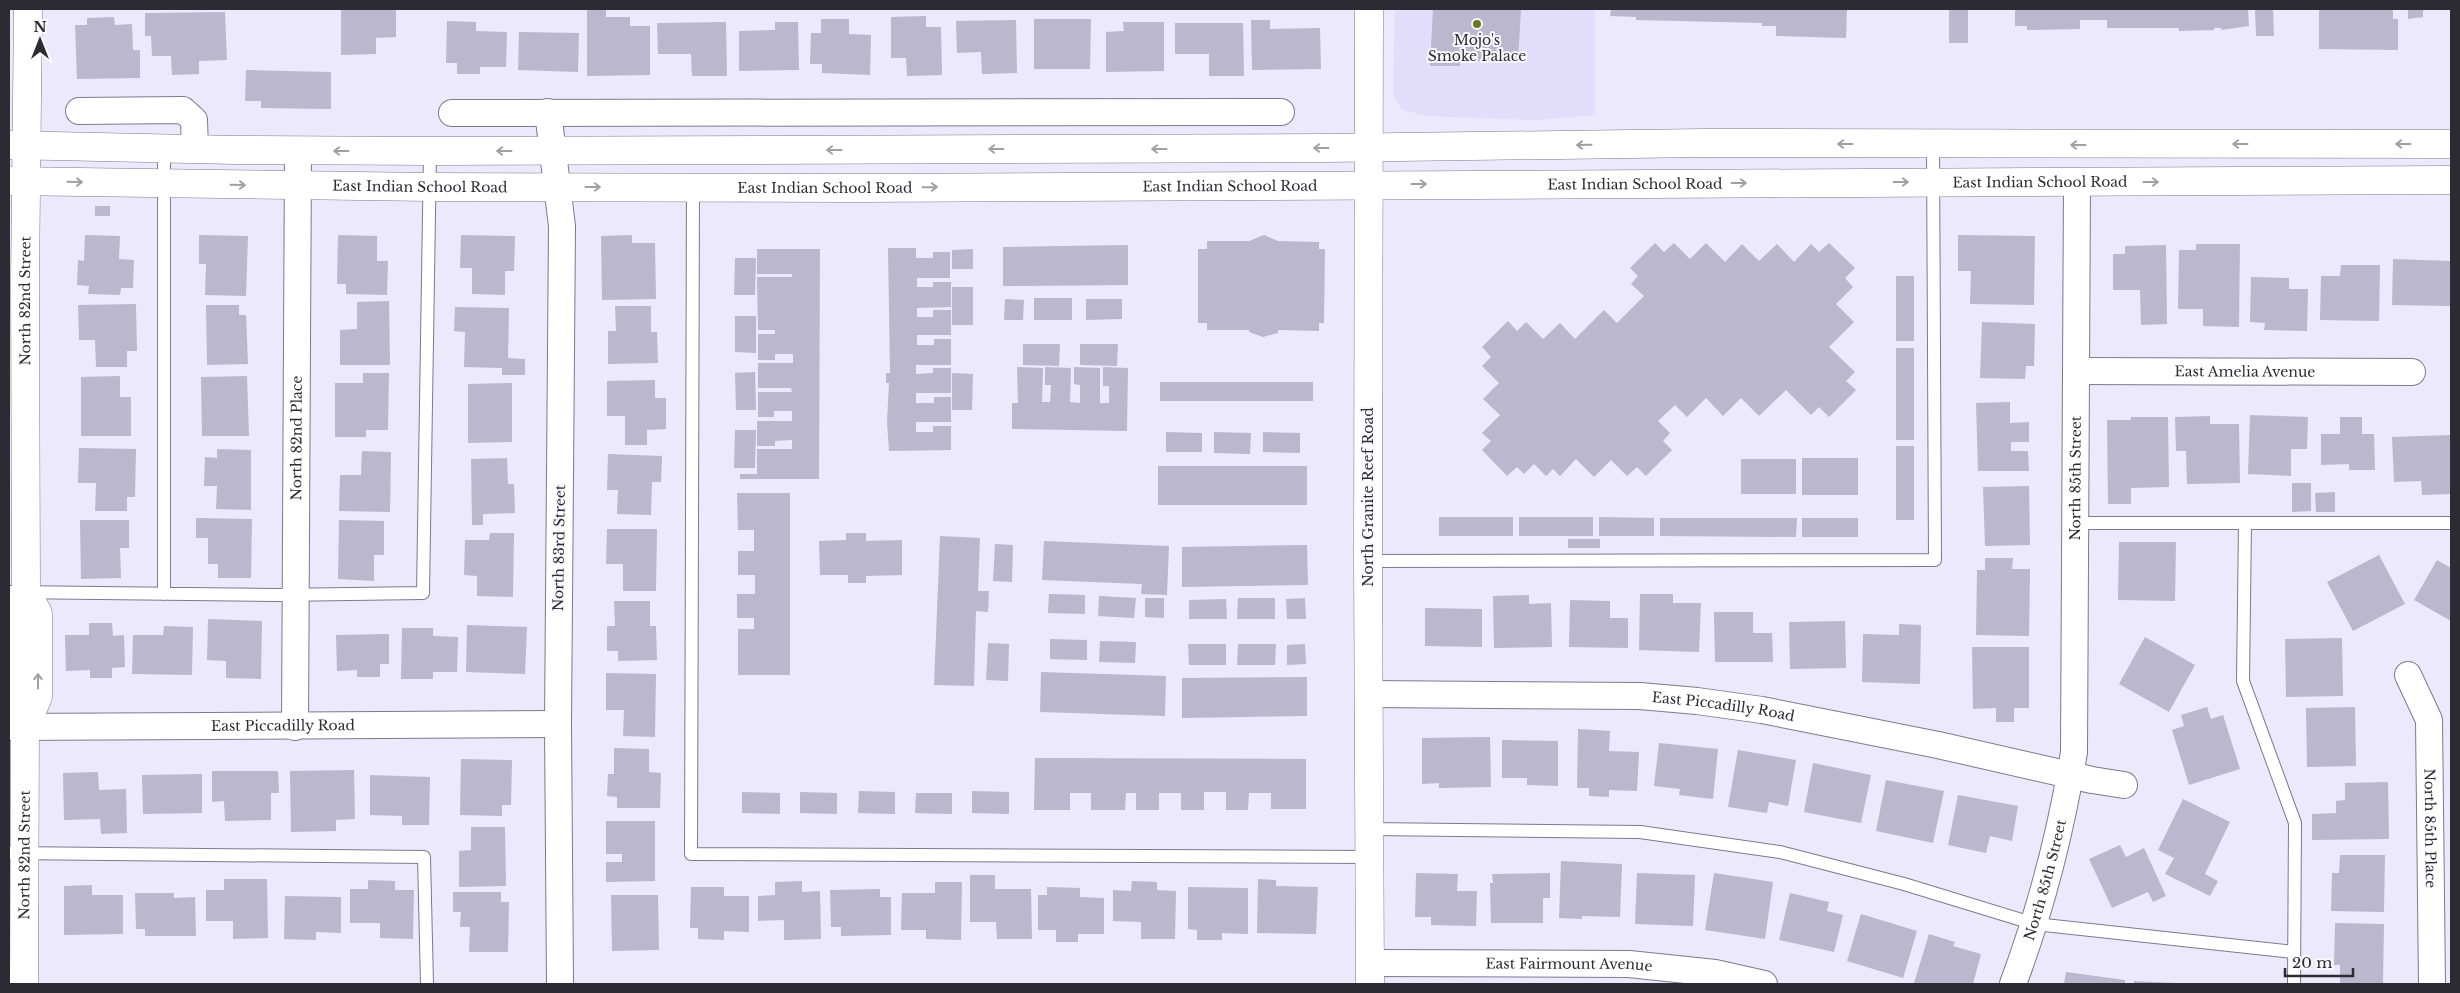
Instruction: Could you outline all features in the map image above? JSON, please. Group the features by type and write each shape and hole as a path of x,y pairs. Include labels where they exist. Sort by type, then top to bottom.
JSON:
{"main road":[{"name":"North 82nd Street","path":"24,984 17,853 17,727 38,697 38,613 17,592 18,145 28,9"},
{"name":"North Granite Reef Road","path":"1369,9 1368,561 1370,974"},
{"path":"18,145 164,149 430,152 1370,148 1703,143 2451,144"},
{"name":"East Indian School Road","path":"18,181 298,186 694,188 2451,180"}],"street":[{"path":"79,111 183,110 194,120 195,149"},
{"name":"North 83rd Street","path":"548,112 562,226 558,724 560,984"},
{"path":"1248,112 1248,148"},
{"path":"452,113 1281,112"},
{"name":"North 82nd Place","path":"295,727 298,151"},
{"name":"North 85th Street","path":"2013,984 2035,924 2066,801 2074,752 2077,523 2077,182"},
{"name":"East Amelia Avenue","path":"2077,371 2412,372"},
{"name":"North 85th Place","path":"2408,675 2428,720 2432,984"},
{"name":"East Piccadilly Road","path":"1369,694 1640,696 1697,702 1762,710 1938,745 2071,775"},
{"name":"East Piccadilly Road","path":"17,727 295,727 558,724"},
{"path":"2071,775 2124,785"},
{"name":"East Fairmount Avenue","path":"1370,974 1630,964 1715,973 1764,984"}],"lane":[{"path":"1368,561 1935,560 1933,144"},
{"path":"164,149 164,594"},
{"path":"17,592 296,595 424,593 430,152"},
{"path":"694,188 691,854 1370,857"},
{"path":"2077,523 2451,523"},
{"path":"2245,523 2243,681 2295,823 2294,984"},
{"path":"1369,829 1640,832 1780,852 1904,884 2035,924 2294,952"},
{"path":"17,853 424,857 427,984"}],"shaded area":[{"path":"1395,9 1595,9 1595,115 1536,120 1428,116 1402,110 1393,95"}],"building":[{"path":"341,9 396,9 396,37 376,38 376,54 341,55"},
{"path":"587,9 606,9 606,17 630,17 630,26 650,26 650,75 587,76"},
{"name":"Mojo's Smoke Palace","path":"1433,9 1521,9 1518,61 1460,61 1460,66 1430,66"},
{"path":"1611,9 1847,9 1846,38 1776,36 1776,26 1762,26 1762,23 1636,20 1636,17 1610,16"},
{"path":"1949,9 1968,9 1968,43 1949,43"},
{"path":"2015,9 2248,9 2249,26 2221,30 2221,28 2214,28 2214,30 2179,31 2179,28 2107,28 2107,20 2080,20 2080,29 2027,30 2027,26 2015,26"},
{"path":"2255,9 2273,9 2274,36 2256,36"},
{"path":"2319,9 2393,9 2393,19 2398,19 2398,50 2319,49"},
{"path":"2408,9 2423,9 2423,17 2408,19"},
{"path":"225,12 227,60 199,61 199,74 172,75 171,56 152,56 151,36 145,36 145,13"},
{"path":"926,16 926,27 941,27 942,75 907,76 906,58 891,58 891,17"},
{"path":"114,17 115,25 132,24 133,50 140,50 140,78 77,79 75,25 87,25 87,18"},
{"path":"821,19 849,19 849,34 871,35 870,75 822,73 822,64 810,64 811,33 821,33"},
{"path":"1034,19 1091,19 1090,69 1034,69"},
{"path":"1016,20 1017,73 982,74 981,52 957,53 956,21"},
{"path":"1251,20 1270,20 1270,29 1320,28 1321,69 1252,70"},
{"path":"447,21 476,22 476,31 507,32 506,67 480,67 480,74 457,74 457,63 446,63"},
{"path":"726,22 727,76 692,76 691,54 658,54 657,23"},
{"path":"775,22 798,22 799,70 739,71 739,31 775,30"},
{"path":"1123,22 1164,22 1164,71 1106,72 1106,32 1124,31"},
{"path":"1175,23 1243,23 1244,76 1209,76 1209,54 1175,54"},
{"path":"519,32 579,33 578,72 518,70"},
{"path":"246,70 331,72 331,109 261,108 261,101 245,101"},
{"path":"95,206 110,206 110,216 95,216"},
{"path":"85,235 120,236 119,259 134,260 133,288 121,288 120,295 88,294 89,286 77,285 78,260 84,261"},
{"path":"199,235 248,236 246,296 205,295 206,264 199,264"},
{"path":"338,235 377,236 377,261 388,261 387,295 346,294 346,284 337,284"},
{"path":"461,235 515,236 514,271 505,271 505,295 472,294 472,268 460,268"},
{"path":"632,235 632,243 655,243 656,299 602,300 601,236"},
{"path":"1264,235 1278,241 1319,242 1319,249 1325,249 1324,323 1319,323 1319,331 1278,330 1278,333 1263,337 1249,332 1249,330 1207,330 1207,323 1198,323 1198,249 1207,249 1207,241 1249,241"},
{"path":"1958,235 2035,236 2034,305 1970,304 1971,271 1958,271"},
{"path":"1655,243 1664,252 1674,243 1690,259 1706,243 1725,262 1742,244 1759,261 1777,244 1794,262 1811,244 1819,252 1829,243 1855,268 1845,278 1853,287 1836,304 1854,322 1829,347 1855,372 1846,381 1856,390 1829,417 1819,407 1811,415 1786,390 1759,416 1741,398 1723,416 1706,398 1687,417 1675,405 1658,421 1670,433 1663,441 1672,450 1646,476 1637,467 1627,476 1611,460 1594,477 1576,459 1560,476 1553,469 1546,476 1534,464 1524,474 1517,467 1507,476 1482,450 1491,441 1482,433 1500,415 1483,399 1499,383 1482,366 1491,357 1482,347 1508,321 1517,331 1526,322 1543,339 1560,323 1575,339 1604,310 1617,323 1644,296 1631,284 1638,276 1630,268"},
{"path":"2196,244 2240,244 2239,327 2203,326 2203,309 2178,309 2179,250 2196,250"},
{"path":"1128,245 1128,285 1003,286 1003,247"},
{"path":"2166,245 2167,324 2141,325 2140,290 2113,290 2113,254 2125,254 2125,246"},
{"path":"888,248 916,248 916,258 933,258 933,252 950,252 950,278 917,278 917,287 933,287 933,282 951,282 951,307 917,308 917,317 933,317 933,310 951,310 951,335 917,335 917,345 934,345 934,339 951,339 951,365 916,365 916,374 933,373 933,368 951,368 951,393 916,393 916,403 934,403 934,397 951,397 951,422 916,422 916,432 933,432 933,426 951,426 951,450 889,451 887,422 889,383 886,383 886,373 890,373"},
{"path":"757,249 820,249 819,479 740,479 740,474 757,474 757,449 792,449 792,440 775,441 775,446 757,446 757,421 792,421 792,411 774,411 774,417 758,417 758,392 792,392 791,388 758,388 758,363 793,363 793,354 775,354 775,360 758,360 758,334 775,334 775,330 758,330 757,277 792,277 792,274 757,274"},
{"path":"973,249 973,269 952,269 952,250"},
{"path":"735,258 756,258 755,295 734,295"},
{"path":"2393,259 2451,261 2450,306 2392,305"},
{"path":"2341,265 2380,265 2379,321 2320,320 2321,276 2340,276"},
{"path":"1896,276 1914,276 1914,341 1896,341"},
{"path":"2251,277 2289,278 2289,289 2308,289 2307,331 2264,330 2265,323 2250,322"},
{"path":"952,287 973,287 973,325 952,325"},
{"path":"1034,298 1072,298 1072,320 1034,320"},
{"path":"1005,299 1024,300 1023,320 1004,320"},
{"path":"1086,299 1122,299 1122,319 1086,320"},
{"path":"389,301 390,365 340,365 340,330 357,329 357,302"},
{"path":"136,304 137,351 127,351 127,367 96,367 95,340 79,340 78,305"},
{"path":"206,305 239,305 239,315 246,315 248,364 207,365"},
{"path":"615,306 651,306 651,332 657,332 658,363 608,364 608,331 616,331"},
{"path":"455,307 509,308 508,358 525,359 525,375 502,375 502,368 464,367 465,332 454,331"},
{"path":"735,316 756,316 756,353 735,352"},
{"path":"1982,322 2035,324 2034,366 2026,366 2025,379 1980,378"},
{"path":"1023,344 1060,344 1059,366 1023,365"},
{"path":"1080,344 1118,344 1117,366 1080,365"},
{"path":"1896,348 1914,348 1914,440 1896,440"},
{"path":"1017,367 1043,368 1042,402 1050,402 1051,385 1045,385 1045,367 1071,368 1070,402 1080,403 1080,385 1074,384 1074,367 1100,368 1100,403 1109,403 1109,386 1103,386 1103,367 1128,368 1127,431 1012,429 1012,403 1018,403"},
{"path":"755,372 756,410 736,410 735,373"},
{"path":"363,373 389,373 388,430 366,430 366,437 335,437 335,383 363,383"},
{"path":"952,373 973,374 972,410 952,410"},
{"path":"120,376 120,397 131,397 131,436 81,436 81,377"},
{"path":"247,376 249,436 202,436 201,377"},
{"path":"655,380 655,398 666,398 666,429 647,430 647,445 625,445 625,416 607,416 607,381"},
{"path":"1160,382 1313,382 1313,401 1160,401"},
{"path":"512,383 512,442 468,443 468,384"},
{"path":"2010,402 2010,423 2029,422 2029,442 2011,442 2011,451 2028,451 2029,471 1978,471 1976,403"},
{"path":"2250,415 2308,417 2307,449 2291,449 2291,476 2248,474"},
{"path":"2210,416 2210,424 2239,424 2240,483 2187,484 2186,451 2176,451 2175,417"},
{"path":"2131,417 2168,417 2169,487 2131,488 2131,504 2108,504 2107,420 2131,420"},
{"path":"2340,417 2362,417 2362,434 2374,434 2375,470 2349,470 2349,464 2321,465 2321,434 2340,434"},
{"path":"735,430 756,430 755,468 734,468"},
{"path":"1166,432 1202,433 1202,452 1166,452"},
{"path":"1214,432 1251,433 1250,454 1214,453"},
{"path":"1263,432 1300,433 1300,453 1263,452"},
{"path":"2451,435 2451,494 2422,495 2421,481 2394,482 2392,437"},
{"path":"1896,446 1914,446 1914,520 1896,520"},
{"path":"79,448 136,449 135,497 127,497 127,511 95,511 96,483 78,483"},
{"path":"217,449 251,450 251,510 216,509 217,486 204,486 205,457 217,458"},
{"path":"362,451 391,452 390,512 339,511 340,475 361,475"},
{"path":"608,454 662,456 661,482 652,482 651,515 617,514 618,490 607,490"},
{"path":"507,458 508,484 514,484 515,513 483,514 483,525 472,525 471,459"},
{"path":"1802,458 1858,458 1858,495 1802,495"},
{"path":"1741,459 1796,459 1796,494 1741,494"},
{"path":"1158,466 1307,466 1307,505 1158,505"},
{"path":"2292,483 2311,483 2311,511 2292,512"},
{"path":"2029,486 2030,545 1985,546 1983,487"},
{"path":"2335,492 2335,512 2316,512 2315,493"},
{"path":"737,493 790,493 790,675 738,675 738,629 754,629 754,618 737,618 737,594 755,594 755,575 738,575 738,551 754,551 754,530 738,530"},
{"path":"1439,517 1513,517 1513,536 1439,536"},
{"path":"1519,517 1593,517 1593,536 1519,536"},
{"path":"1599,517 1654,518 1654,536 1599,536"},
{"path":"196,518 252,519 251,578 218,578 218,564 208,564 208,538 196,538"},
{"path":"1660,518 1797,518 1796,537 1660,536"},
{"path":"1802,518 1858,518 1858,537 1802,537"},
{"path":"80,520 129,520 129,548 120,548 121,578 81,579"},
{"path":"339,520 384,521 384,555 374,555 374,581 338,579"},
{"path":"607,529 657,529 656,591 623,591 623,564 606,564"},
{"path":"490,533 514,533 513,597 477,596 477,576 464,575 465,540 489,540"},
{"path":"846,533 866,533 866,541 902,540 902,575 866,576 866,583 848,583 848,575 820,575 819,541 846,540"},
{"path":"940,536 980,538 978,591 989,591 988,612 976,611 974,686 934,685"},
{"path":"1568,539 1600,539 1600,548 1568,548"},
{"path":"1044,541 1169,546 1167,595 1141,594 1142,584 1042,580"},
{"path":"2119,542 2176,542 2175,601 2118,600"},
{"path":"995,544 1013,545 1012,582 993,581"},
{"path":"1307,545 1308,585 1182,587 1182,547"},
{"path":"2379,555 2405,604 2353,631 2327,582"},
{"path":"1985,558 2013,558 2012,569 2030,569 2029,636 1976,635 1977,570 1985,570"},
{"path":"2437,560 2451,568 2451,621 2414,600"},
{"path":"1049,594 1085,595 1085,614 1048,613"},
{"path":"1640,594 1673,594 1673,603 1701,603 1699,652 1639,650"},
{"path":"1529,595 1529,604 1551,603 1552,647 1494,648 1493,596"},
{"path":"1099,596 1136,598 1134,618 1098,616"},
{"path":"1145,598 1164,598 1164,618 1145,617"},
{"path":"1238,598 1275,598 1275,619 1237,619"},
{"path":"1305,598 1306,619 1287,619 1286,599"},
{"path":"1226,599 1227,619 1189,619 1189,600"},
{"path":"1570,600 1610,601 1610,618 1628,618 1628,648 1569,647"},
{"path":"614,601 650,601 650,626 656,626 657,660 618,661 618,651 607,651 607,626 615,626"},
{"path":"1425,608 1482,609 1482,647 1425,646"},
{"path":"1714,612 1753,612 1753,633 1772,633 1773,662 1715,662"},
{"path":"208,619 262,621 261,679 226,678 226,661 207,660"},
{"path":"1845,621 1846,668 1790,669 1789,622"},
{"path":"89,623 112,623 113,636 124,635 125,667 112,668 112,678 90,678 90,670 66,671 65,635 89,635"},
{"path":"1899,624 1921,625 1920,684 1862,682 1863,634 1899,635"},
{"path":"467,625 527,627 525,674 466,672"},
{"path":"164,626 193,627 192,675 132,674 133,635 163,635"},
{"path":"402,628 433,628 433,636 458,637 457,672 433,672 433,679 401,679"},
{"path":"389,634 389,664 380,664 380,677 357,677 357,670 337,671 336,635"},
{"path":"2145,637 2195,665 2169,712 2119,684"},
{"path":"2342,638 2343,696 2286,697 2285,639"},
{"path":"1050,639 1087,640 1087,660 1050,659"},
{"path":"1100,641 1136,642 1135,663 1099,662"},
{"path":"988,643 1009,644 1008,681 986,680"},
{"path":"1188,644 1226,644 1226,665 1189,665"},
{"path":"1238,644 1276,644 1275,665 1237,665"},
{"path":"1305,644 1306,664 1287,665 1287,645"},
{"path":"1972,647 2029,647 2029,708 2014,708 2014,722 1996,722 1996,708 1973,709"},
{"path":"1041,672 1166,676 1165,716 1040,712"},
{"path":"606,673 656,674 655,737 623,736 624,710 606,710"},
{"path":"1307,677 1307,716 1182,718 1182,678"},
{"path":"2207,707 2211,719 2223,715 2240,769 2189,785 2172,730 2184,726 2181,715"},
{"path":"2355,707 2356,766 2307,767 2306,708"},
{"path":"1578,729 1610,731 1609,751 1639,752 1637,791 1609,790 1609,797 1589,796 1589,788 1577,788"},
{"path":"1490,737 1491,787 1439,788 1439,783 1422,784 1422,738"},
{"path":"1502,740 1558,741 1558,786 1527,785 1527,778 1502,778"},
{"path":"1659,743 1718,749 1713,799 1679,795 1680,789 1654,786"},
{"path":"614,748 649,749 649,772 661,773 660,808 617,808 617,797 607,796 608,774 614,774"},
{"path":"1738,750 1796,760 1788,806 1769,802 1767,813 1728,807"},
{"path":"1035,758 1306,759 1306,809 1271,809 1271,793 1249,793 1248,810 1226,810 1226,792 1204,792 1204,810 1181,810 1181,793 1159,793 1159,810 1136,810 1136,793 1126,793 1125,810 1091,810 1091,793 1070,793 1070,810 1034,810"},
{"path":"461,759 512,760 511,805 502,805 502,816 460,815"},
{"path":"1813,763 1871,775 1861,823 1804,812"},
{"path":"354,770 355,819 336,820 336,831 291,832 290,771"},
{"path":"212,771 278,771 279,793 271,793 271,820 225,821 224,801 212,802"},
{"path":"98,772 99,790 126,789 127,833 101,834 100,819 64,820 63,773"},
{"path":"202,774 202,813 143,814 142,775"},
{"path":"370,775 430,777 429,825 402,825 402,816 370,815"},
{"path":"1886,780 1944,791 1933,843 1876,831"},
{"path":"2388,782 2389,839 2312,840 2312,814 2336,813 2336,801 2345,800 2345,783"},
{"path":"859,791 895,792 895,814 858,813"},
{"path":"972,791 1009,792 1009,814 972,813"},
{"path":"742,792 780,793 780,814 742,813"},
{"path":"800,792 837,793 837,814 800,813"},
{"path":"916,793 952,793 952,814 915,813"},
{"path":"1958,795 2018,806 2012,841 1990,836 1986,853 1948,845"},
{"path":"2183,799 2230,822 2205,874 2218,881 2210,896 2165,874 2174,858 2158,850"},
{"path":"606,821 655,821 655,881 606,882 606,862 622,862 622,854 606,854"},
{"path":"471,827 505,827 506,886 459,887 459,851 471,850"},
{"path":"2120,845 2126,857 2144,848 2166,896 2153,902 2148,892 2112,908 2089,859"},
{"path":"2340,855 2385,855 2384,912 2331,911 2332,873 2339,873"},
{"path":"1561,861 1622,864 1620,917 1582,916 1582,919 1559,918"},
{"path":"1416,873 1458,874 1457,891 1477,891 1476,926 1431,925 1431,917 1415,917"},
{"path":"1550,873 1550,898 1543,898 1543,923 1491,923 1490,883 1493,883 1492,874"},
{"path":"1637,873 1695,875 1693,926 1635,924"},
{"path":"1714,873 1773,882 1765,939 1705,930"},
{"path":"970,875 995,875 995,889 1031,889 1032,939 997,939 996,922 970,922"},
{"path":"224,879 267,879 268,938 233,939 233,921 206,921 206,890 224,890"},
{"path":"1258,879 1276,880 1276,886 1318,887 1316,934 1257,933"},
{"path":"368,880 395,881 395,890 414,890 413,939 380,938 380,923 350,923 350,889 368,889"},
{"path":"802,881 802,892 820,891 821,939 784,940 784,920 758,921 758,896 775,895 775,882"},
{"path":"1132,881 1157,882 1157,890 1176,891 1175,939 1141,939 1141,922 1113,921 1113,890 1131,891"},
{"path":"935,882 962,882 961,940 926,939 926,930 901,930 902,893 935,893"},
{"path":"92,885 92,895 123,895 123,934 64,935 64,886"},
{"path":"691,887 724,887 724,896 749,896 749,932 724,931 724,940 698,939 698,928 690,928"},
{"path":"1047,887 1080,888 1080,897 1104,898 1104,934 1078,934 1078,942 1056,942 1056,930 1038,930 1038,895 1047,895"},
{"path":"1188,887 1248,888 1248,934 1222,933 1222,940 1197,940 1197,930 1188,929"},
{"path":"880,889 880,897 891,897 891,935 841,936 841,927 831,927 830,890"},
{"path":"453,892 501,892 501,902 509,902 508,952 469,952 470,927 460,927 461,912 453,912"},
{"path":"135,893 174,893 174,898 195,897 196,936 145,936 145,929 136,929"},
{"path":"1790,893 1829,902 1827,911 1843,915 1834,952 1779,940"},
{"path":"611,895 658,895 659,950 612,951"},
{"path":"285,896 341,897 341,933 316,932 316,940 284,939"},
{"path":"1861,914 1917,931 1903,978 1847,961"},
{"path":"2335,923 2384,924 2383,984 2340,983 2340,965 2334,965"},
{"path":"1929,934 1955,942 1953,946 1981,954 1973,984 1914,983"},
{"path":"2066,972 2125,980 2125,984 2064,984"},
{"path":"2134,981 2176,983 2176,984 2134,984"}],"place":[{"name":"Mojo's Smoke Palace","path":"1477,24"}]}
